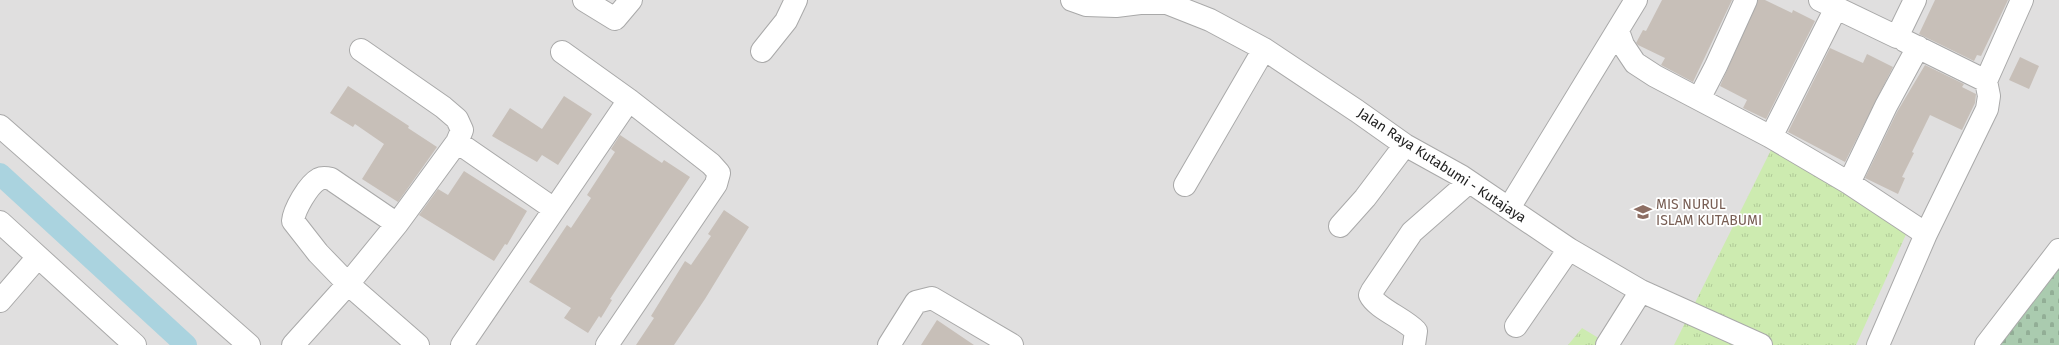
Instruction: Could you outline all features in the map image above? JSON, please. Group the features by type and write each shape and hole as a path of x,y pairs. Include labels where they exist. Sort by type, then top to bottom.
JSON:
{"street":[{"path":"584,0 615,19 631,0"},
{"path":"762,51 786,21 796,0"},
{"name":"Jalan Raya Kutabumi - Kutajaya","path":"1072,0 1086,5 1108,6 1140,3 1167,3 1210,20 1264,49 1405,145 1469,182 1510,208 1569,249 1641,291 1761,345"},
{"path":"1510,208 1636,0"},
{"path":"1699,99 1716,66 1746,0"},
{"path":"1896,37 1915,0"},
{"path":"1878,345 1926,234 1987,109 1989,96 1986,81 2022,0"},
{"path":"1771,136 1828,4 1986,81"},
{"path":"1618,31 1623,45 1635,63 1655,76 1771,136 1849,183 1926,234"},
{"path":"1849,183 1886,106 1918,47"},
{"path":"1185,185 1264,49"},
{"path":"293,345 348,284 397,224 457,142 462,130 457,119 361,50"},
{"path":"562,52 629,100 711,164 719,173 719,178 712,190 607,345"},
{"path":"462,345 629,100"},
{"path":"0,126 249,345"},
{"path":"457,142 554,209"},
{"path":"1340,226 1365,198 1405,145"},
{"path":"397,224 331,179 324,178 318,180 309,190 294,212 293,221 318,253 348,284 418,345"},
{"path":"1414,345 1416,331 1408,323 1376,303 1370,295 1412,232 1469,182"},
{"path":"0,222 135,345"},
{"path":"1516,326 1569,249"},
{"path":"1986,345 2059,250"},
{"path":"0,301 38,257"},
{"path":"1607,345 1641,291"},
{"path":"889,345 916,302 932,298 1012,345"}],"shaded area":[{"path":"0,0 2059,0 2059,345 0,345"}],"green space":[{"path":"1772,148 1908,230 1856,345 1674,345"},
{"path":"2059,259 2059,345 1989,345"},
{"path":"1582,328 1610,345 1568,345"}],"building":[{"path":"1662,0 1732,0 1693,82 1661,65 1665,58 1636,43 1643,30 1646,31"},
{"path":"1758,0 1765,0 1792,13 1793,10 1815,21 1766,119 1743,108 1747,100 1720,86"},
{"path":"1935,0 2008,0 1981,56 1977,55 1974,61 1919,34"},
{"path":"1830,48 1863,63 1867,54 1893,67 1845,162 1788,132"},
{"path":"2020,57 2039,66 2029,89 2009,80"},
{"path":"1925,65 1964,84 1962,87 1976,94 1975,103 1962,130 1930,115 1912,152 1914,153 1902,177 1905,178 1898,194 1865,178 1897,112"},
{"path":"348,86 409,126 408,128 437,147 398,202 362,179 384,144 355,124 353,127 330,113"},
{"path":"564,96 592,114 558,165 542,155 537,162 492,136 510,108 542,129"},
{"path":"620,135 662,163 664,160 690,177 610,299 612,300 601,318 599,316 588,333 564,318 571,308 529,282 567,225 571,228 591,198 587,195 615,152 611,149"},
{"path":"464,171 527,211 507,245 505,244 494,261 419,215 438,189 448,195"},
{"path":"724,210 749,227 705,299 674,345 636,345 654,318 651,316 685,261 691,265 711,236 708,234"},
{"path":"937,320 974,345 921,345"}],"waterway":[{"path":"0,174 186,345"}],"place":[{"name":"MIS NURUL ISLAM KUTABUMI","path":"1643,212"}]}
